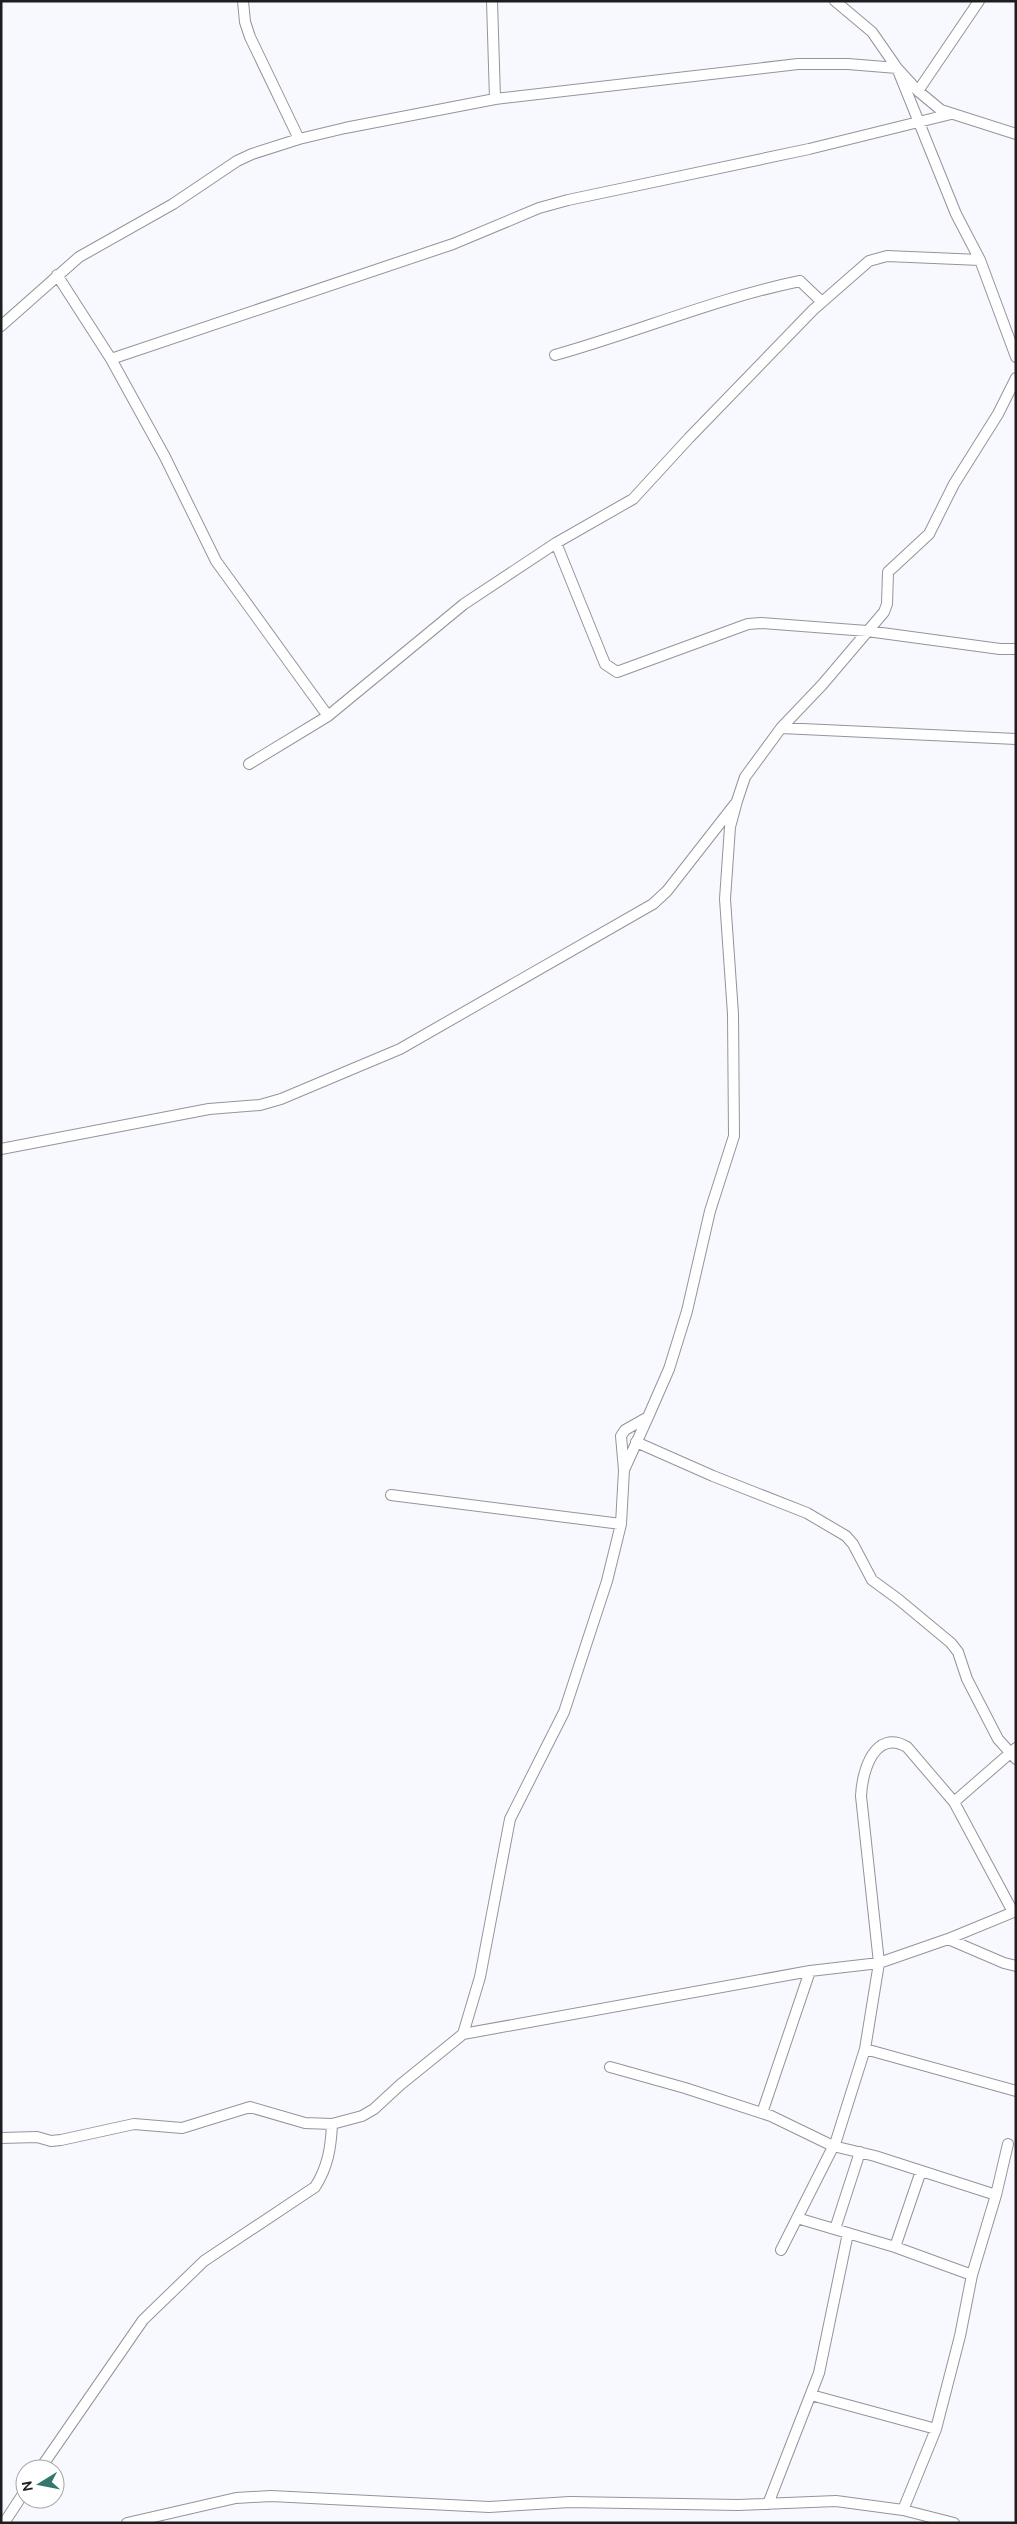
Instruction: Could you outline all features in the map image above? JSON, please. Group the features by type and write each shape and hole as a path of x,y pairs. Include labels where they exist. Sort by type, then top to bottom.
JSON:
{"street":[{"path":"243,1 250,37 299,139"},
{"path":"492,1 495,99"},
{"path":"835,1 872,32 897,68 918,91 941,110 1016,134"},
{"path":"918,91 979,1"},
{"path":"1,326 79,257 173,204 237,161 299,139 495,99 798,64 848,64 897,68"},
{"path":"897,68 956,214 980,260 1016,357"},
{"path":"111,359 453,244 539,208 568,200 702,173 951,114"},
{"path":"249,764 328,716 464,604 556,543 633,499 714,411 822,302 869,261 887,256 980,260"},
{"path":"57,275 111,359 165,457 216,560 328,716"},
{"path":"555,355 767,288 800,281 822,302"},
{"path":"624,1470 669,1369 684,1319 710,1211 736,1127 733,1014 725,899 730,826 745,777 781,728 884,612 887,604 888,572 929,534 954,484 998,414 1016,378"},
{"path":"556,543 605,664 616,672 748,624 761,623 868,631 1000,649 1016,649"},
{"path":"781,728 1016,739"},
{"path":"1,1150 209,1109 260,1105 280,1099 400,1049 653,904 667,891 737,801"},
{"path":"462,2034 480,1977 510,1819 564,1712 607,1581 621,1524 624,1470 620,1442 621,1436 625,1430 648,1417"},
{"path":"636,1442 713,1476 807,1513 846,1536 853,1544 872,1580 951,1643 958,1652 967,1678 998,1739 1014,1753 954,1802"},
{"path":"391,1495 621,1524"},
{"path":"1,2138 37,2137 51,2141 61,2140 143,2123 176,2129 250,2107 305,2122 332,2124 362,2116 374,2109 462,2034 810,1971 879,1963 948,1939 1015,1911 954,1802 907,1747 900,1743 883,1743 873,1751 861,1784 879,1963 865,2049 833,2146 781,2250"},
{"path":"948,1939 1004,1963 1016,1966"},
{"path":"762,2113 810,1971"},
{"path":"865,2049 1016,2091"},
{"path":"610,2067 685,2088 762,2113 833,2146 860,2152 996,2195"},
{"path":"47,2459 143,2320 204,2260 315,2187 325,2172 331,2145 332,2124"},
{"path":"903,2510 936,2429 960,2336 972,2275 996,2195 1008,2144"},
{"path":"835,2229 860,2152"},
{"path":"896,2247 921,2171"},
{"path":"797,2218 896,2247 972,2275"},
{"path":"768,2504 819,2373 848,2233"},
{"path":"811,2395 936,2429"},
{"path":"127,2523 236,2498 272,2496 489,2507 570,2502 768,2504 836,2501 903,2510 936,2521 954,2523"},
{"path":"4,2523 15,2507"}]}
